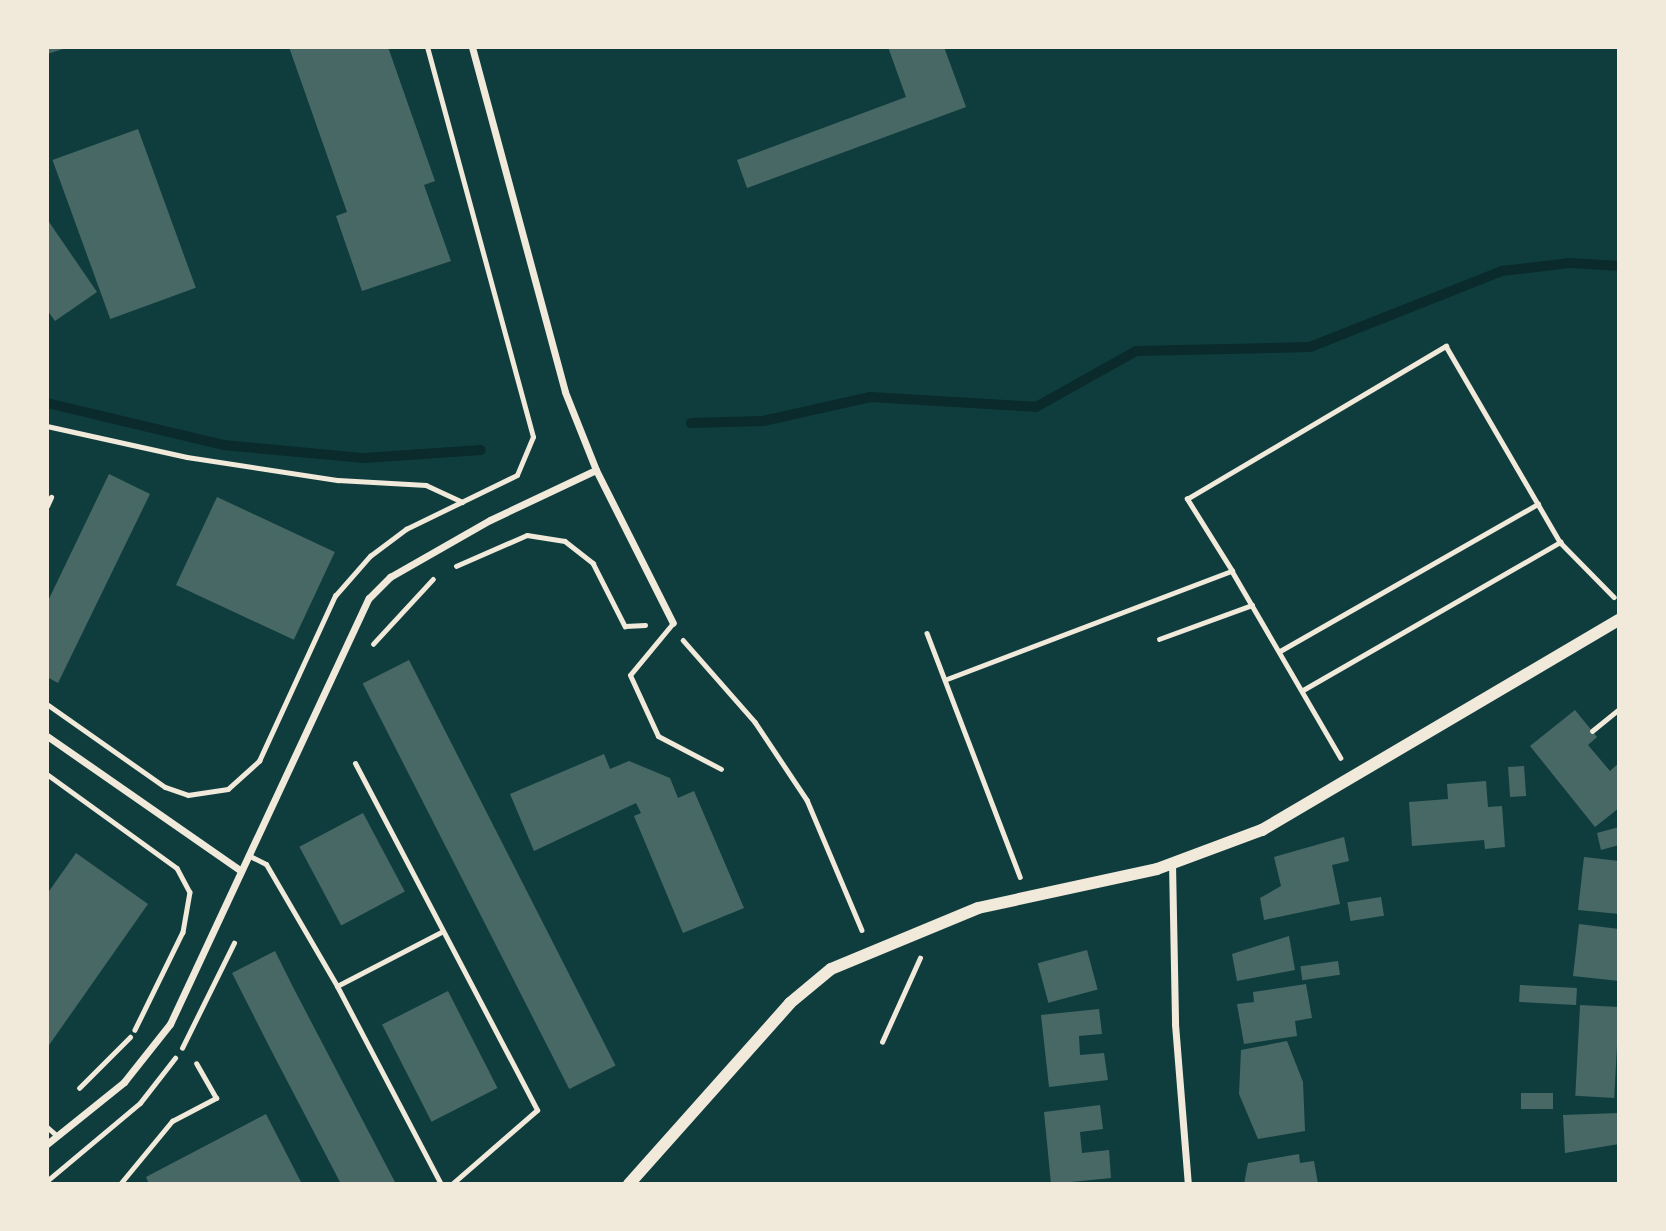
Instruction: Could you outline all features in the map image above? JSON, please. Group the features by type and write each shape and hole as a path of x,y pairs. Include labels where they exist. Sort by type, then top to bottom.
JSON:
{"street":[{"path":"472,47 565,392 596,470 673,623"},
{"path":"47,1144 150,1054 170,1024 369,598 390,577 490,520 596,470"},
{"path":"629,1184 790,1003 831,969 978,908 1172,863 1262,830 1352,774 1619,620"},
{"path":"49,740 240,870"},
{"path":"1172,863 1176,1038 1188,1184"}],"lane":[{"path":"47,506 51,497"},
{"path":"673,623 630,675 658,736 721,769"},
{"path":"355,762 537,1110 452,1184"},
{"path":"248,855 266,864 337,986 441,1184"},
{"path":"337,986 443,931"},
{"path":"120,1184 172,1121 216,1098 196,1063"},
{"path":"47,1127 57,1136"}],"path":[{"path":"47,704 165,787 188,795 228,789 259,761 335,596 388,542 516,475 533,437 427,47"},
{"path":"1352,774 1187,499 1447,346 1560,542 1619,602"},
{"path":"47,426 187,457 338,480 426,485 463,503"},
{"path":"1280,651 1538,504"},
{"path":"502,547 527,535 565,541 593,563 625,626 673,623 755,722 807,800 873,950"},
{"path":"1303,690 1560,542"},
{"path":"947,679 1232,571"},
{"path":"1159,639 1252,605"},
{"path":"927,632 947,679 1026,898"},
{"path":"1592,731 1619,709"},
{"path":"47,774 177,868 190,892 190,913 156,996 133,1034 71,1096"},
{"path":"882,1042 924,948"}],"building":[{"path":"47,47 66,47 66,48 47,54"},
{"path":"289,47 388,47 435,181 424,185 451,261 362,291 336,216 347,212"},
{"path":"888,47 944,47 966,107 747,188 737,160 906,97"},
{"path":"138,129 196,288 110,319 52,160"},
{"path":"47,219 97,292 55,321 47,310"},
{"path":"109,474 150,494 58,683 47,677 47,603"},
{"path":"217,497 335,552 294,640 176,585"},
{"path":"409,660 616,1065 569,1089 363,684"},
{"path":"1575,710 1597,737 1588,745 1610,771 1619,763 1619,808 1595,827 1530,746"},
{"path":"604,754 610,769 629,761 670,778 678,798 694,791 744,908 683,933 634,816 641,813 636,803 534,851 510,794"},
{"path":"1524,766 1526,796 1510,797 1508,767"},
{"path":"1486,781 1488,807 1502,806 1505,847 1485,849 1484,840 1412,846 1409,802 1448,799 1447,784"},
{"path":"363,813 405,892 341,925 299,847"},
{"path":"1619,827 1619,845 1601,850 1597,833"},
{"path":"1344,837 1349,861 1332,865 1340,904 1264,920 1260,898 1281,886 1274,857"},
{"path":"76,853 148,904 47,1048 47,894"},
{"path":"1584,857 1619,861 1619,914 1578,910"},
{"path":"1381,897 1384,916 1350,921 1347,902"},
{"path":"1579,924 1619,929 1619,981 1573,976"},
{"path":"1289,936 1295,970 1237,981 1232,954"},
{"path":"1087,950 1098,990 1048,1003 1038,963"},
{"path":"275,951 396,1184 341,1184 271,1050 232,973"},
{"path":"1338,961 1340,975 1302,980 1300,966"},
{"path":"1306,984 1312,1018 1295,1021 1297,1036 1244,1044 1237,1004 1254,1002 1253,992"},
{"path":"1520,985 1577,988 1576,1005 1519,1002"},
{"path":"448,991 497,1088 432,1122 382,1025"},
{"path":"1580,1005 1619,1007 1614,1098 1575,1096"},
{"path":"1099,1009 1102,1034 1079,1036 1080,1055 1104,1053 1108,1080 1049,1087 1041,1015"},
{"path":"1287,1041 1303,1082 1305,1131 1258,1139 1239,1094 1241,1050"},
{"path":"1521,1093 1553,1093 1553,1109 1521,1109"},
{"path":"1100,1105 1103,1129 1080,1132 1082,1153 1109,1150 1111,1178 1051,1184 1044,1112"},
{"path":"1619,1113 1619,1144 1565,1153 1563,1115"},
{"path":"266,1114 302,1184 149,1184 146,1177"},
{"path":"1299,1154 1300,1163 1314,1161 1318,1184 1244,1184 1248,1163"}],"waterway":[{"path":"691,423 763,421 870,397 1036,407 1136,351 1310,347 1502,271 1570,263 1619,266"},
{"path":"47,403 223,445 364,458 481,450"}]}
